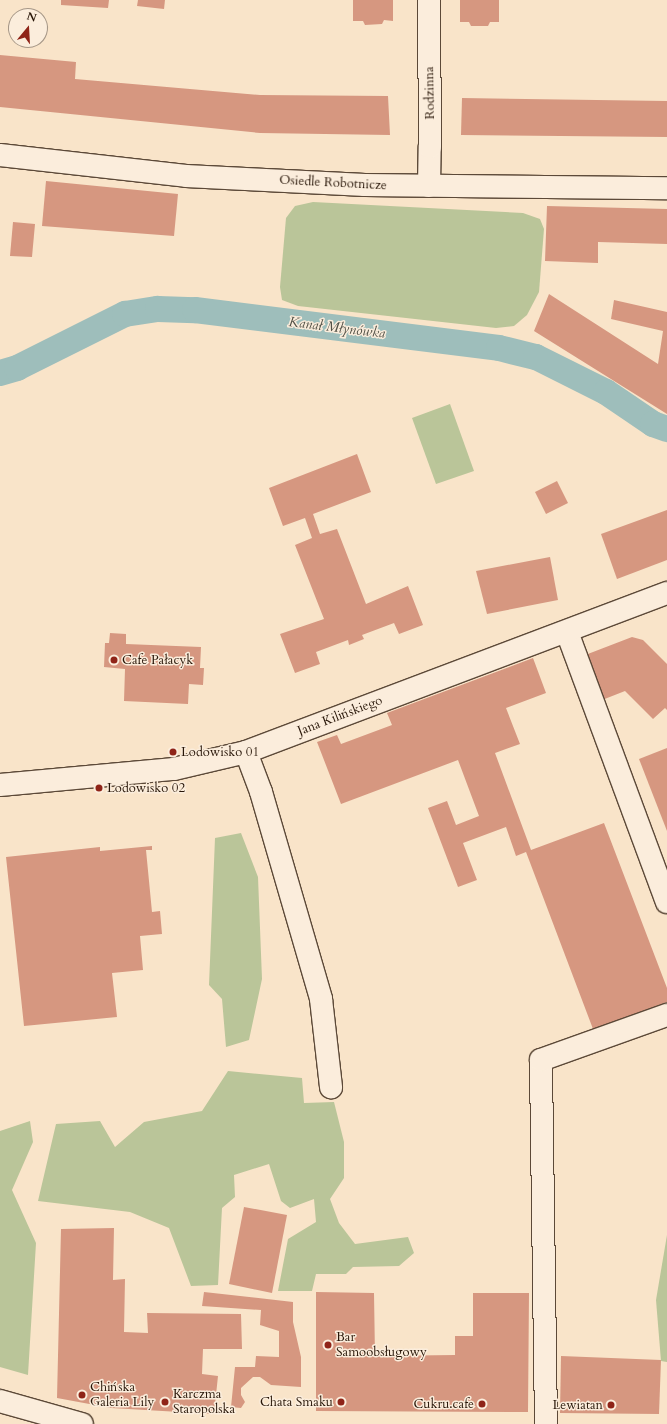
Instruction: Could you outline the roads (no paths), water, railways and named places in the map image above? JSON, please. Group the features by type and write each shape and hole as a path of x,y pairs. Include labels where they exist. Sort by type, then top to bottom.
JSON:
{"street":[{"name":"Rodzinna","path":"429,0 429,186"},
{"name":"Osiedle Robotnicze","path":"0,155 186,176 429,186 667,188"},
{"name":"Jana Kilińskiego","path":"0,785 174,769 246,752 667,593"},
{"path":"567,632 667,902"},
{"path":"246,752 261,792 321,999 331,1087"},
{"path":"546,1424 541,1060 667,1015"},
{"path":"0,1401 77,1424"}],"waterway":[{"name":"Kanał Młynówka","path":"0,373 17,368 125,314 158,309 195,310 499,348 536,357 606,392 653,424 667,429"}],"place":[{"name":"Cafe Pałacyk","path":"114,660"},
{"name":"Lodowisko 01","path":"173,752"},
{"name":"Lodowisko 02","path":"99,788"},
{"name":"Bar Samoobsługowy","path":"328,1345"},
{"name":"Chińska Galeria Lily","path":"82,1395"},
{"name":"Karczma Staropolska","path":"165,1402"},
{"name":"Chata Smaku","path":"341,1402"},
{"name":"Cukru.cafe","path":"482,1404"},
{"name":"Lewiatan","path":"611,1405"}]}
